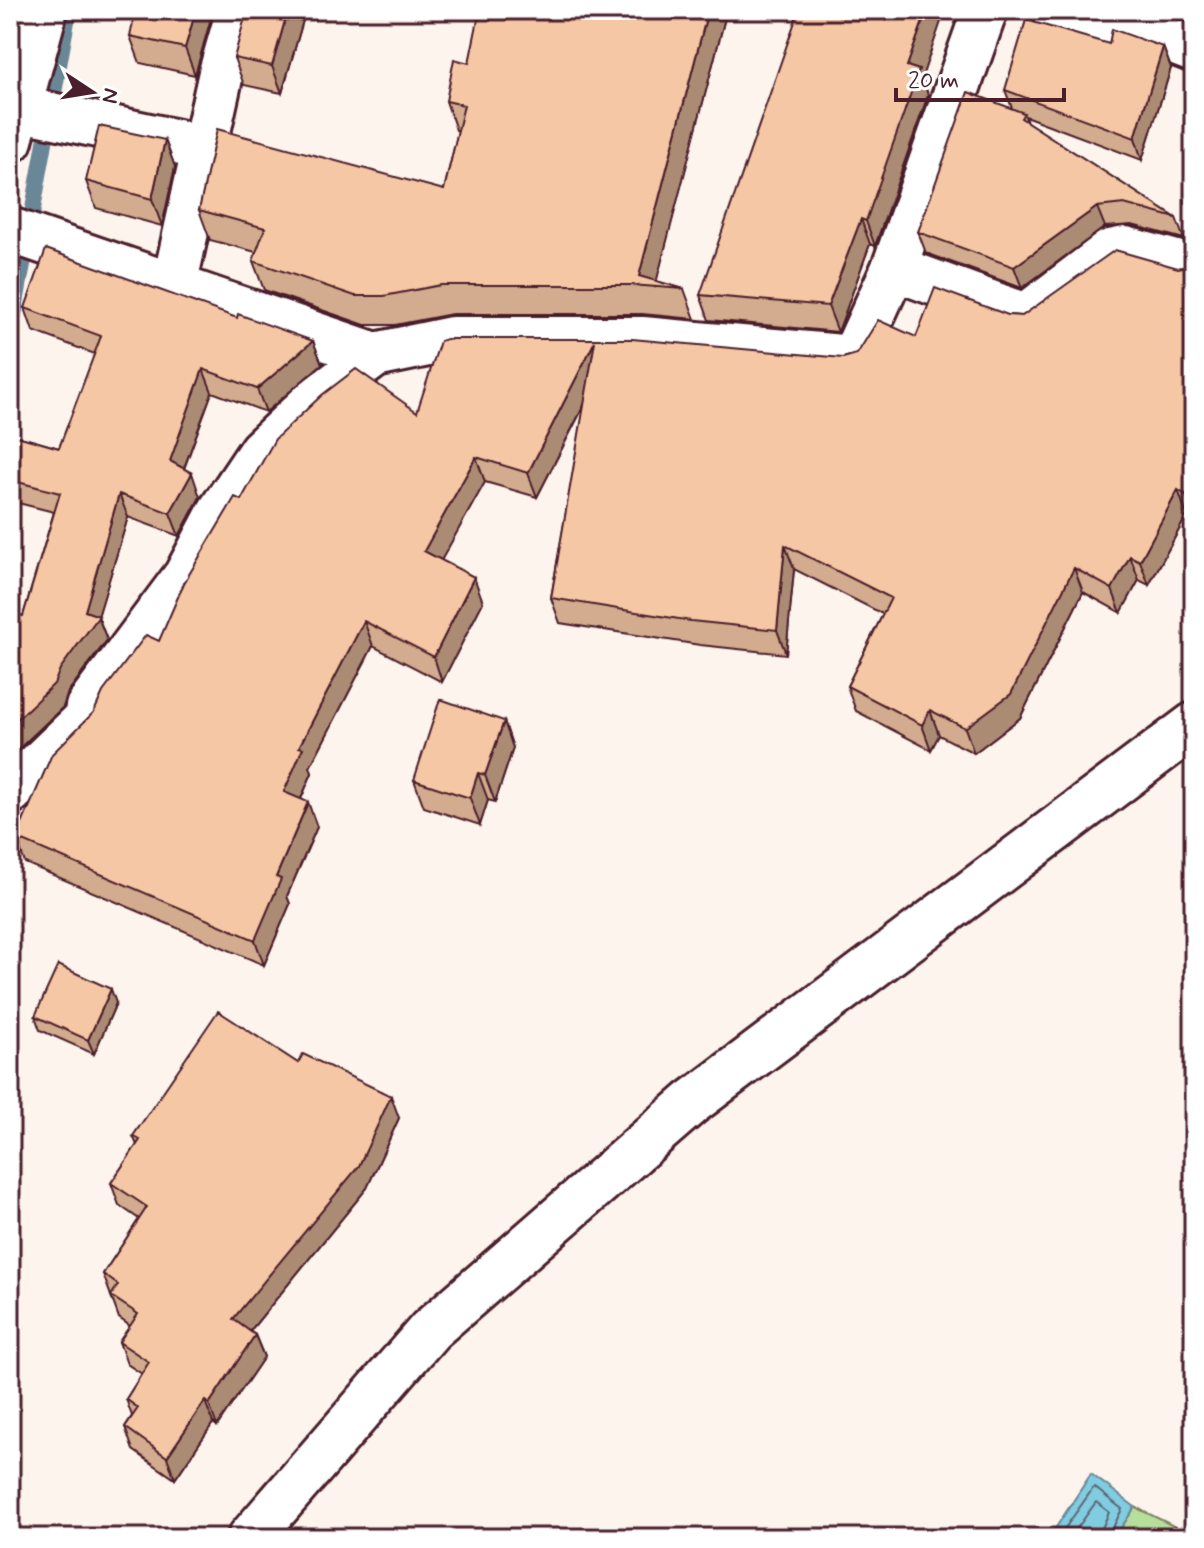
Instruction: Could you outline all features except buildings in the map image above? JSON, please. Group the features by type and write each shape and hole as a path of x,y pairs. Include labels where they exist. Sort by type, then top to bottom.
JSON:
{"street":[{"path":"45,10 15,111 205,148"},
{"path":"174,286 239,10"},
{"path":"10,792 86,719 88,707 186,576 220,512 261,451 315,400 375,355 452,339 626,339 853,358 894,268 985,10"},
{"path":"1055,10 1142,30 1194,50"},
{"path":"10,230 375,355"},
{"path":"894,268 1026,316 1110,252 1125,249 1194,268"},
{"path":"250,1538 430,1330 691,1103 1194,725"}],"green space":[{"path":"1135,1507 1194,1536 1194,1538 1114,1538"}],"water":[{"path":"1091,1474 1135,1507 1114,1538 1049,1538"}],"waterway":[{"path":"10,336 69,10"}]}
